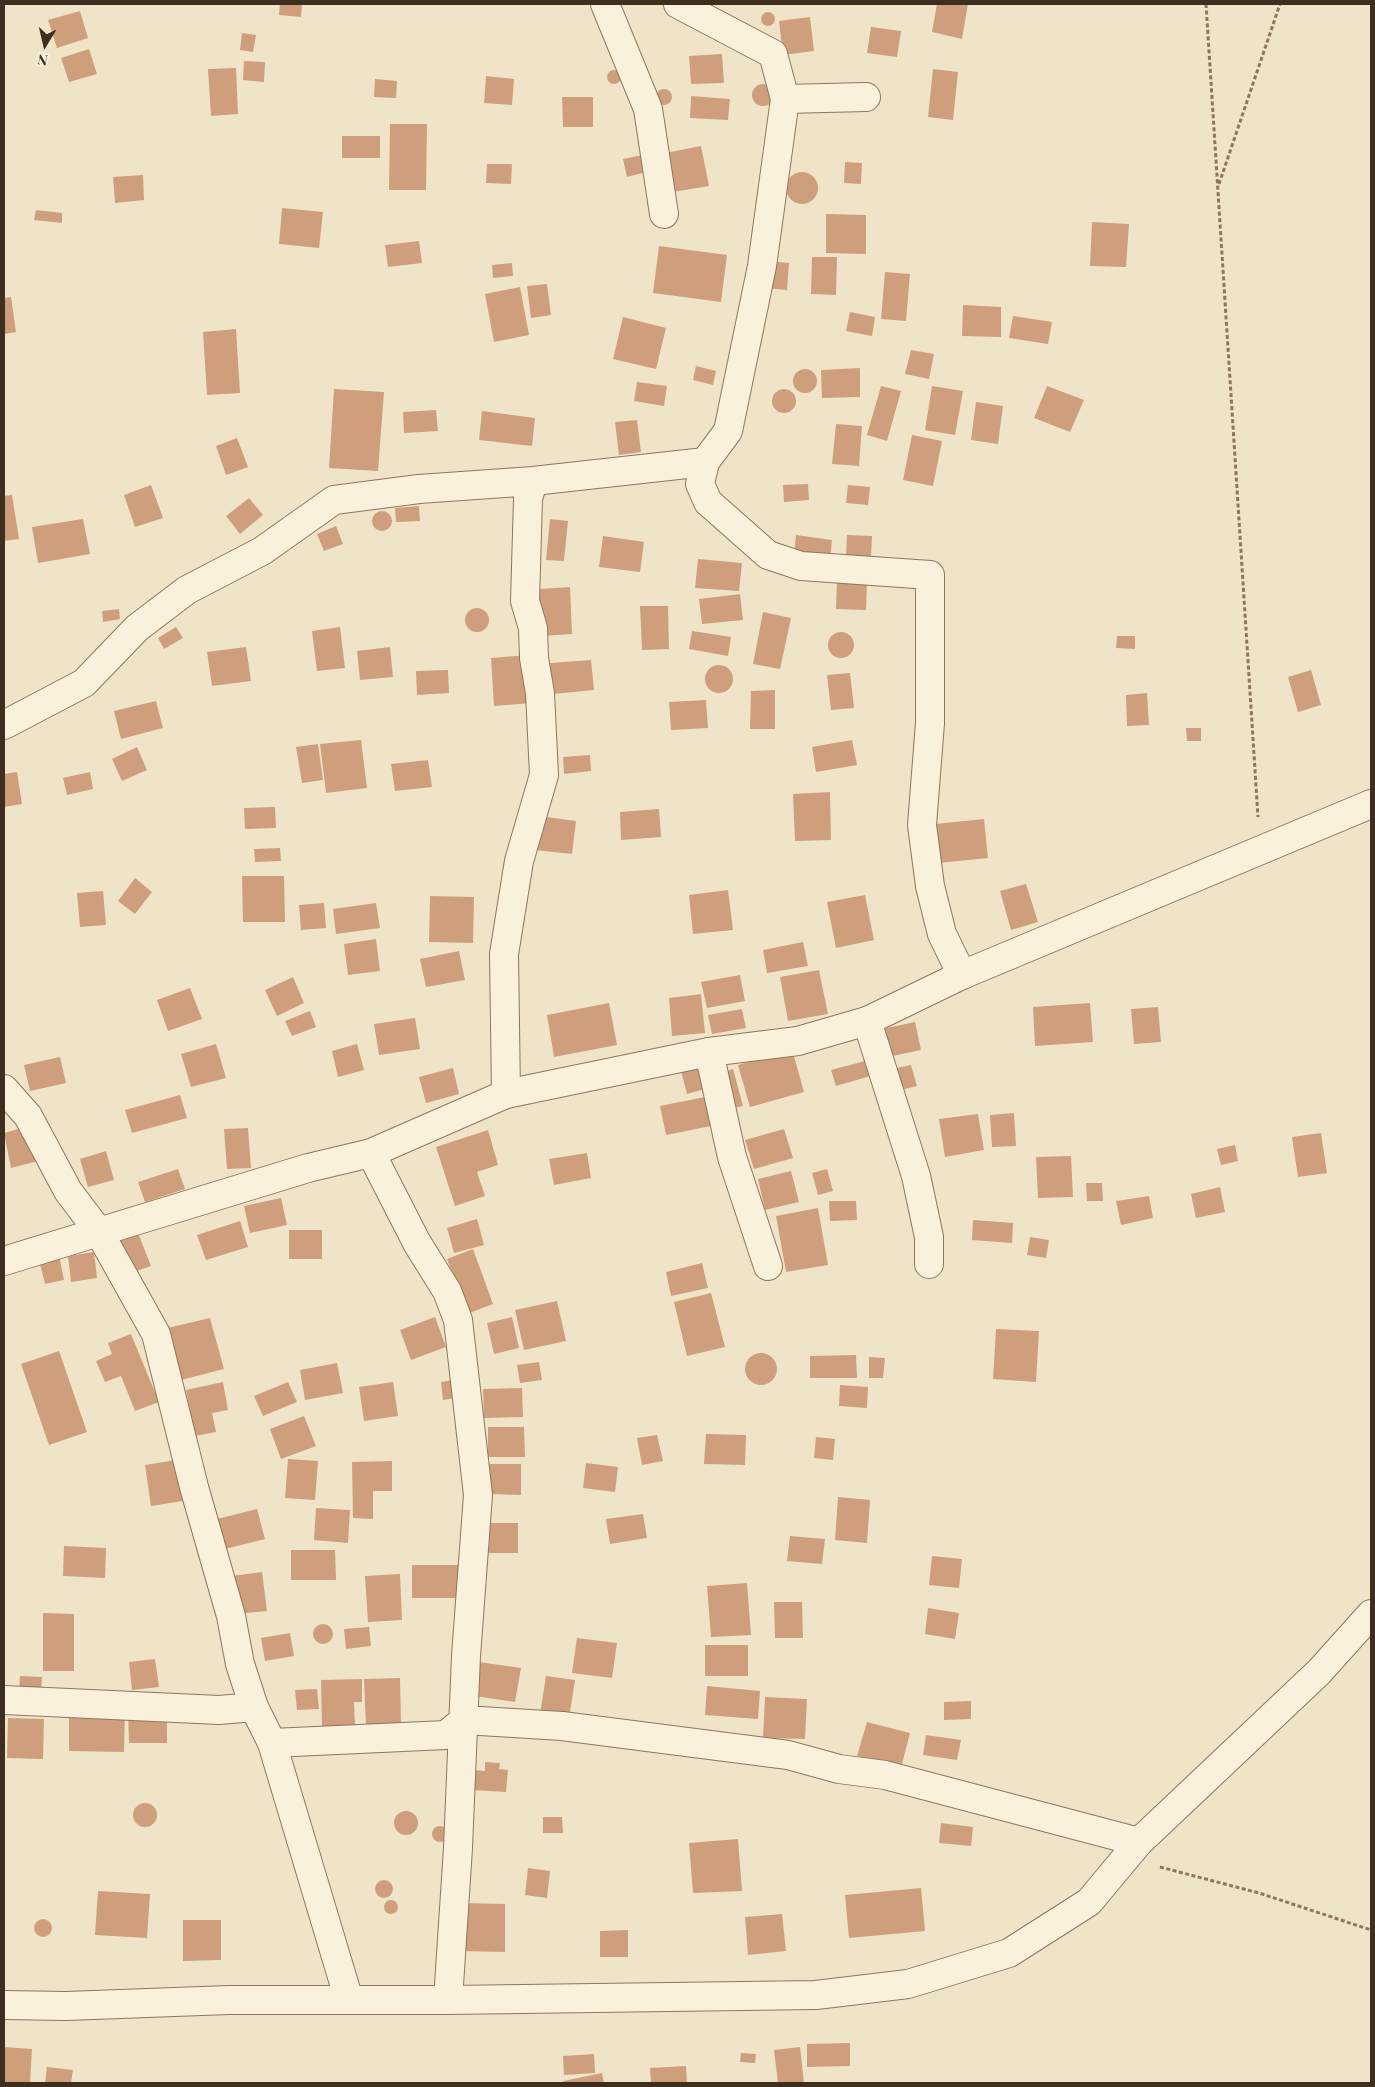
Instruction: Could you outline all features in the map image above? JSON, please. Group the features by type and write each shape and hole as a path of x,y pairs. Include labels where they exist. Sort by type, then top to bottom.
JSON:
{"street":[{"path":"604,4 648,110 664,214"},
{"path":"678,4 774,54 785,99 762,266 728,431 705,462 700,484 708,502 768,555 801,566 930,575 930,723 922,825 930,886 942,934 962,975"},
{"path":"785,99 866,97"},
{"path":"4,725 84,683 137,628 187,590 262,551 334,500 419,489 533,480 705,462"},
{"path":"506,1094 504,954 519,862 544,774 540,693 534,658 533,628 525,601 528,500 533,480"},
{"path":"4,1261 308,1168 371,1153 506,1094 709,1052 798,1041 867,1021 962,975 1371,804"},
{"path":"867,1021 916,1176 930,1237 929,1264"},
{"path":"709,1052 732,1157 768,1266"},
{"path":"4,1089 28,1116 68,1191 99,1232 156,1334 194,1487 231,1616 240,1664 254,1707 272,1744 349,2000"},
{"path":"371,1153 417,1243 447,1291 458,1320 478,1495 466,1656 448,2000"},
{"path":"4,2005 66,2006 229,2000 448,2000 816,1995 908,1984 1009,1953 1088,1902 1132,1850 1319,1672 1371,1614"},
{"path":"4,1700 219,1710 254,1707"},
{"path":"272,1744 446,1735 464,1720 562,1726 788,1755 839,1769 885,1775 1132,1850"}],"path":[{"path":"1206,4 1260,850"},
{"path":"1218,187 1280,4"},
{"path":"1132,1850 1371,1930"}],"building":[{"path":"280,4 302,4 301,17 279,15"},
{"path":"937,4 968,4 962,39 932,32"},
{"path":"80,11 88,38 57,48 48,20"},
{"path":"768,12 773,14 775,19 773,24 768,26 763,24 761,19 763,14"},
{"path":"810,17 814,51 783,55 779,21"},
{"path":"871,27 901,31 897,57 867,53"},
{"path":"242,33 256,35 253,52 240,50"},
{"path":"89,49 97,74 69,82 61,58"},
{"path":"722,54 724,83 691,84 689,56"},
{"path":"244,61 265,62 264,82 243,80"},
{"path":"236,68 238,114 211,116 208,69"},
{"path":"933,69 958,72 953,120 928,117"},
{"path":"611,70 617,70 621,77 617,84 611,84 607,80 607,74"},
{"path":"486,76 514,79 512,105 484,103"},
{"path":"375,79 397,81 396,98 374,97"},
{"path":"763,84 771,87 774,95 771,103 763,106 755,103 752,95 755,87"},
{"path":"661,89 667,89 672,94 670,103 661,105 656,100 656,94"},
{"path":"691,96 730,99 728,120 690,118"},
{"path":"562,97 593,97 593,127 563,127"},
{"path":"390,124 427,124 426,190 389,190"},
{"path":"342,136 380,136 380,158 342,158"},
{"path":"701,146 709,186 673,192 665,153"},
{"path":"647,154 650,171 627,177 623,159"},
{"path":"845,162 862,163 861,184 844,183"},
{"path":"487,164 512,164 511,184 486,183"},
{"path":"802,172 814,176 818,188 814,200 802,204 790,200 786,188 790,176"},
{"path":"143,175 144,200 115,203 113,177"},
{"path":"282,208 323,212 319,248 279,244"},
{"path":"36,210 62,213 62,223 34,220"},
{"path":"826,214 866,215 866,254 826,253"},
{"path":"1092,222 1129,224 1126,267 1090,266"},
{"path":"419,241 422,263 388,267 385,245"},
{"path":"659,246 727,255 721,302 653,293"},
{"path":"812,257 837,257 836,295 811,294"},
{"path":"766,261 789,263 787,290 764,288"},
{"path":"512,263 513,276 493,278 492,265"},
{"path":"885,272 910,274 906,321 881,319"},
{"path":"547,284 551,315 531,318 527,286"},
{"path":"520,287 529,335 494,342 485,294"},
{"path":"11,297 16,332 4,334 4,298"},
{"path":"963,305 1001,307 1001,337 962,336"},
{"path":"850,312 875,317 872,336 846,331"},
{"path":"1013,316 1052,322 1048,344 1009,338"},
{"path":"623,317 666,328 656,369 613,359"},
{"path":"236,329 240,393 207,395 203,332"},
{"path":"911,350 934,354 929,379 905,374"},
{"path":"696,366 716,371 713,385 693,380"},
{"path":"860,368 860,397 822,398 821,370"},
{"path":"805,369 814,372 817,381 814,390 805,393 796,390 793,381 796,372"},
{"path":"637,382 667,386 664,406 634,401"},
{"path":"881,386 901,391 887,441 867,435"},
{"path":"932,386 963,391 955,435 925,430"},
{"path":"1047,386 1084,400 1070,432 1034,418"},
{"path":"334,389 384,392 378,471 329,468"},
{"path":"784,389 789,390 795,396 795,406 789,412 784,413 779,412 773,406 772,401 773,396 779,390"},
{"path":"976,402 1003,406 998,444 971,440"},
{"path":"436,410 438,431 404,433 403,412"},
{"path":"482,411 535,418 532,446 479,440"},
{"path":"637,420 641,452 619,455 615,422"},
{"path":"836,424 862,426 859,466 832,464"},
{"path":"912,435 942,441 933,486 903,480"},
{"path":"237,438 248,467 226,475 216,446"},
{"path":"808,484 809,500 784,502 783,485"},
{"path":"151,485 163,518 135,527 124,495"},
{"path":"848,485 870,487 868,505 846,503"},
{"path":"12,495 19,539 4,541 4,496"},
{"path":"249,498 263,515 240,534 226,516"},
{"path":"419,506 420,521 396,522 395,508"},
{"path":"382,511 389,514 392,521 389,528 382,531 375,528 372,521 375,514"},
{"path":"83,519 90,554 38,563 32,527"},
{"path":"550,519 568,521 564,561 546,560"},
{"path":"336,526 343,544 324,551 317,534"},
{"path":"796,535 832,540 830,559 794,554"},
{"path":"847,535 872,536 871,557 846,556"},
{"path":"603,536 644,542 640,572 599,567"},
{"path":"698,559 742,563 739,591 695,588"},
{"path":"837,581 867,582 866,610 836,609"},
{"path":"570,587 572,634 542,636 539,589"},
{"path":"740,594 743,620 702,624 699,599"},
{"path":"640,606 668,606 669,649 642,650"},
{"path":"477,608 486,611 489,620 486,629 477,632 468,629 465,620 468,611"},
{"path":"119,609 120,619 103,622 102,611"},
{"path":"763,612 791,618 780,669 753,664"},
{"path":"176,627 183,638 164,649 158,638"},
{"path":"340,627 345,668 317,671 312,631"},
{"path":"692,631 731,637 728,656 689,649"},
{"path":"841,632 850,636 854,645 850,654 841,658 832,654 828,645 832,636"},
{"path":"1117,636 1135,636 1135,649 1116,648"},
{"path":"246,647 251,681 212,686 207,652"},
{"path":"390,647 393,677 360,680 357,651"},
{"path":"528,655 532,703 494,706 491,658"},
{"path":"591,660 594,690 553,694 550,663"},
{"path":"719,665 729,669 733,679 729,689 719,693 709,689 705,679 709,669"},
{"path":"448,670 449,693 417,695 416,671"},
{"path":"1311,670 1321,705 1298,712 1288,677"},
{"path":"850,673 854,708 831,710 827,675"},
{"path":"775,690 775,729 750,729 751,691"},
{"path":"1147,693 1149,725 1127,726 1126,695"},
{"path":"706,700 708,728 671,730 669,702"},
{"path":"156,701 163,728 121,739 114,711"},
{"path":"1186,728 1201,728 1201,741 1187,741"},
{"path":"361,740 367,788 326,793 320,744"},
{"path":"852,740 857,765 816,772 812,747"},
{"path":"318,744 323,780 302,783 296,747"},
{"path":"137,747 147,770 122,781 112,759"},
{"path":"590,755 591,771 564,774 563,757"},
{"path":"428,760 432,787 395,791 391,764"},
{"path":"17,772 22,804 4,807 4,774"},
{"path":"90,772 93,789 67,795 63,778"},
{"path":"830,792 831,840 795,841 793,794"},
{"path":"275,807 276,828 245,829 244,808"},
{"path":"659,809 661,837 621,840 620,812"},
{"path":"539,816 576,821 572,854 535,850"},
{"path":"984,819 988,858 939,863 935,824"},
{"path":"280,848 281,861 255,862 254,849"},
{"path":"242,876 284,876 285,922 243,922"},
{"path":"135,878 152,892 135,914 118,901"},
{"path":"1026,884 1038,922 1011,930 1000,891"},
{"path":"728,890 733,930 693,934 689,895"},
{"path":"103,891 106,925 80,927 77,893"},
{"path":"865,895 874,940 836,948 827,902"},
{"path":"430,896 474,897 473,943 429,942"},
{"path":"324,903 326,928 301,930 299,905"},
{"path":"376,903 380,928 336,934 333,909"},
{"path":"376,939 380,971 348,975 344,944"},
{"path":"803,942 808,966 767,973 763,950"},
{"path":"459,951 465,980 426,987 420,959"},
{"path":"819,970 828,1014 788,1021 780,977"},
{"path":"740,975 745,1001 707,1008 701,982"},
{"path":"293,977 304,1003 277,1016 265,990"},
{"path":"190,988 202,1019 168,1031 157,1000"},
{"path":"701,994 705,1033 672,1036 669,998"},
{"path":"609,1003 617,1045 554,1057 547,1015"},
{"path":"1090,1003 1093,1042 1035,1046 1033,1007"},
{"path":"1158,1007 1161,1042 1134,1044 1131,1009"},
{"path":"742,1009 746,1028 712,1034 708,1015"},
{"path":"310,1011 316,1027 292,1036 285,1021"},
{"path":"415,1018 420,1049 379,1055 374,1024"},
{"path":"915,1022 921,1050 888,1057 882,1029"},
{"path":"216,1044 226,1078 191,1087 181,1054"},
{"path":"357,1044 364,1070 338,1077 332,1051"},
{"path":"792,1049 804,1092 750,1107 738,1065"},
{"path":"60,1057 66,1083 30,1091 24,1065"},
{"path":"869,1060 874,1075 836,1086 831,1070"},
{"path":"706,1064 712,1087 687,1094 681,1071"},
{"path":"911,1065 917,1086 897,1091 892,1069"},
{"path":"453,1068 459,1094 426,1103 419,1077"},
{"path":"733,1069 743,1106 729,1109 721,1073"},
{"path":"180,1095 187,1118 132,1133 125,1110"},
{"path":"710,1096 716,1125 666,1135 660,1106"},
{"path":"1014,1113 1016,1146 992,1147 990,1115"},
{"path":"978,1114 984,1150 945,1157 939,1119"},
{"path":"29,1126 38,1161 11,1168 4,1133"},
{"path":"248,1128 251,1168 227,1169 224,1129"},
{"path":"784,1129 793,1158 754,1169 745,1140"},
{"path":"488,1130 498,1165 477,1172 485,1196 455,1206 436,1147"},
{"path":"1321,1133 1327,1173 1298,1177 1292,1137"},
{"path":"1235,1145 1238,1161 1221,1165 1217,1149"},
{"path":"106,1151 114,1180 88,1187 80,1159"},
{"path":"587,1153 591,1178 554,1185 549,1159"},
{"path":"1071,1156 1073,1197 1038,1198 1036,1157"},
{"path":"178,1169 185,1189 145,1202 138,1182"},
{"path":"827,1169 833,1191 818,1195 812,1173"},
{"path":"791,1171 799,1202 765,1210 758,1179"},
{"path":"1086,1183 1102,1183 1103,1201 1087,1201"},
{"path":"1220,1187 1225,1212 1196,1218 1191,1194"},
{"path":"1149,1196 1153,1218 1121,1225 1116,1201"},
{"path":"281,1198 287,1225 250,1233 244,1206"},
{"path":"829,1201 856,1201 857,1220 830,1221"},
{"path":"818,1208 828,1265 786,1272 776,1216"},
{"path":"477,1219 484,1245 454,1253 447,1228"},
{"path":"973,1220 1013,1223 1012,1243 972,1240"},
{"path":"240,1221 248,1247 206,1260 197,1235"},
{"path":"289,1230 322,1230 322,1259 289,1259"},
{"path":"138,1233 151,1266 131,1273 118,1240"},
{"path":"1030,1237 1049,1240 1046,1258 1027,1255"},
{"path":"473,1249 493,1304 467,1314 447,1259"},
{"path":"94,1252 97,1278 71,1282 68,1256"},
{"path":"59,1255 64,1280 45,1284 39,1260"},
{"path":"702,1263 708,1288 671,1296 666,1272"},
{"path":"711,1293 725,1347 687,1356 674,1302"},
{"path":"557,1301 566,1341 524,1350 515,1310"},
{"path":"435,1317 446,1347 411,1360 400,1330"},
{"path":"512,1317 519,1348 494,1354 487,1323"},
{"path":"210,1318 224,1369 177,1381 163,1329"},
{"path":"996,1329 1039,1331 1036,1382 993,1379"},
{"path":"131,1334 159,1402 135,1411 121,1376 105,1382 96,1361 112,1354 108,1343"},
{"path":"59,1351 87,1432 49,1445 21,1364"},
{"path":"761,1353 772,1358 777,1369 772,1380 761,1385 750,1380 745,1369 750,1358"},
{"path":"856,1355 857,1378 810,1378 810,1356"},
{"path":"869,1357 885,1358 883,1378 869,1378"},
{"path":"539,1362 542,1380 520,1383 517,1365"},
{"path":"337,1363 343,1393 305,1400 300,1370"},
{"path":"459,1379 461,1397 443,1400 441,1382"},
{"path":"223,1382 228,1410 212,1413 216,1432 195,1436 186,1390"},
{"path":"288,1382 297,1402 263,1416 254,1396"},
{"path":"393,1382 398,1416 364,1421 359,1387"},
{"path":"840,1385 868,1387 867,1408 839,1406"},
{"path":"522,1388 523,1417 484,1418 483,1389"},
{"path":"304,1416 316,1446 281,1459 270,1429"},
{"path":"488,1427 524,1427 525,1457 488,1457"},
{"path":"706,1434 746,1435 745,1465 704,1464"},
{"path":"657,1435 663,1461 642,1465 637,1438"},
{"path":"816,1437 835,1439 833,1460 814,1458"},
{"path":"288,1459 318,1461 315,1500 285,1498"},
{"path":"176,1460 183,1501 151,1506 145,1465"},
{"path":"392,1461 392,1491 373,1491 373,1519 353,1518 352,1462"},
{"path":"586,1463 618,1467 615,1492 583,1488"},
{"path":"488,1464 521,1464 521,1495 487,1494"},
{"path":"838,1497 870,1500 867,1543 835,1540"},
{"path":"316,1508 350,1510 348,1543 314,1540"},
{"path":"257,1509 265,1539 225,1549 217,1519"},
{"path":"643,1514 647,1538 610,1544 606,1519"},
{"path":"485,1523 518,1523 518,1553 485,1553"},
{"path":"790,1536 825,1539 822,1564 787,1561"},
{"path":"64,1546 106,1548 105,1578 63,1576"},
{"path":"291,1550 335,1550 336,1580 291,1580"},
{"path":"932,1556 962,1559 959,1588 929,1585"},
{"path":"412,1565 460,1565 460,1598 412,1598"},
{"path":"262,1572 267,1611 237,1614 232,1576"},
{"path":"400,1574 402,1620 368,1622 365,1576"},
{"path":"747,1583 751,1635 711,1637 707,1586"},
{"path":"774,1602 802,1602 803,1638 775,1638"},
{"path":"928,1608 959,1613 955,1639 925,1634"},
{"path":"43,1613 74,1614 74,1671 43,1671"},
{"path":"323,1624 330,1627 333,1634 330,1641 323,1644 316,1641 313,1634 316,1627"},
{"path":"369,1627 371,1646 346,1649 344,1629"},
{"path":"290,1633 294,1656 265,1661 261,1638"},
{"path":"577,1638 617,1643 612,1678 572,1673"},
{"path":"705,1645 748,1645 748,1676 705,1676"},
{"path":"155,1659 159,1687 132,1690 129,1662"},
{"path":"479,1662 521,1668 515,1702 474,1696"},
{"path":"20,1676 42,1677 41,1694 19,1693"},
{"path":"546,1676 575,1680 569,1719 540,1714"},
{"path":"400,1678 401,1724 366,1726 364,1679"},
{"path":"362,1679 362,1702 354,1702 355,1726 322,1727 321,1680"},
{"path":"707,1686 760,1691 758,1719 705,1715"},
{"path":"317,1689 319,1709 297,1710 295,1690"},
{"path":"765,1697 807,1699 805,1739 763,1738"},
{"path":"971,1701 971,1719 944,1720 944,1702"},
{"path":"167,1710 167,1743 129,1743 128,1711"},
{"path":"69,1711 125,1711 124,1752 69,1751"},
{"path":"8,1718 44,1719 43,1759 7,1758"},
{"path":"867,1722 910,1733 901,1768 857,1756"},
{"path":"926,1735 961,1740 957,1760 923,1755"},
{"path":"485,1762 500,1763 499,1769 508,1770 506,1792 473,1790 474,1770 485,1771"},
{"path":"145,1803 150,1804 156,1810 156,1820 150,1826 145,1827 140,1826 134,1820 133,1815 134,1810 140,1804"},
{"path":"406,1811 411,1812 417,1818 417,1828 411,1834 406,1835 401,1834 395,1828 394,1823 395,1818 401,1812"},
{"path":"543,1817 562,1817 563,1833 543,1833"},
{"path":"941,1823 973,1827 971,1846 939,1843"},
{"path":"440,1826 448,1834 440,1842 432,1834"},
{"path":"738,1839 742,1891 693,1893 689,1843"},
{"path":"528,1868 550,1871 547,1898 525,1895"},
{"path":"384,1880 390,1883 393,1889 390,1895 384,1898 378,1895 375,1889 378,1883"},
{"path":"921,1888 925,1931 849,1938 845,1895"},
{"path":"98,1891 150,1894 147,1938 95,1935"},
{"path":"388,1900 394,1900 398,1907 394,1914 388,1914 384,1910 384,1904"},
{"path":"461,1903 505,1904 505,1952 461,1951"},
{"path":"782,1914 786,1951 748,1955 745,1917"},
{"path":"43,1919 49,1922 52,1928 49,1934 43,1937 37,1934 34,1928 37,1922"},
{"path":"183,1920 221,1920 221,1960 183,1961"},
{"path":"628,1930 628,1957 600,1957 600,1931"},
{"path":"850,2043 850,2066 807,2067 807,2044"},
{"path":"4,2047 32,2049 30,2083 4,2083"},
{"path":"800,2047 804,2083 778,2083 774,2050"},
{"path":"741,2053 756,2054 755,2063 740,2062"},
{"path":"594,2054 595,2073 564,2075 563,2056"},
{"path":"686,2066 687,2083 651,2083 650,2068"},
{"path":"47,2067 73,2070 71,2083 45,2083"},
{"path":"602,2073 604,2083 564,2083 563,2081"}]}
